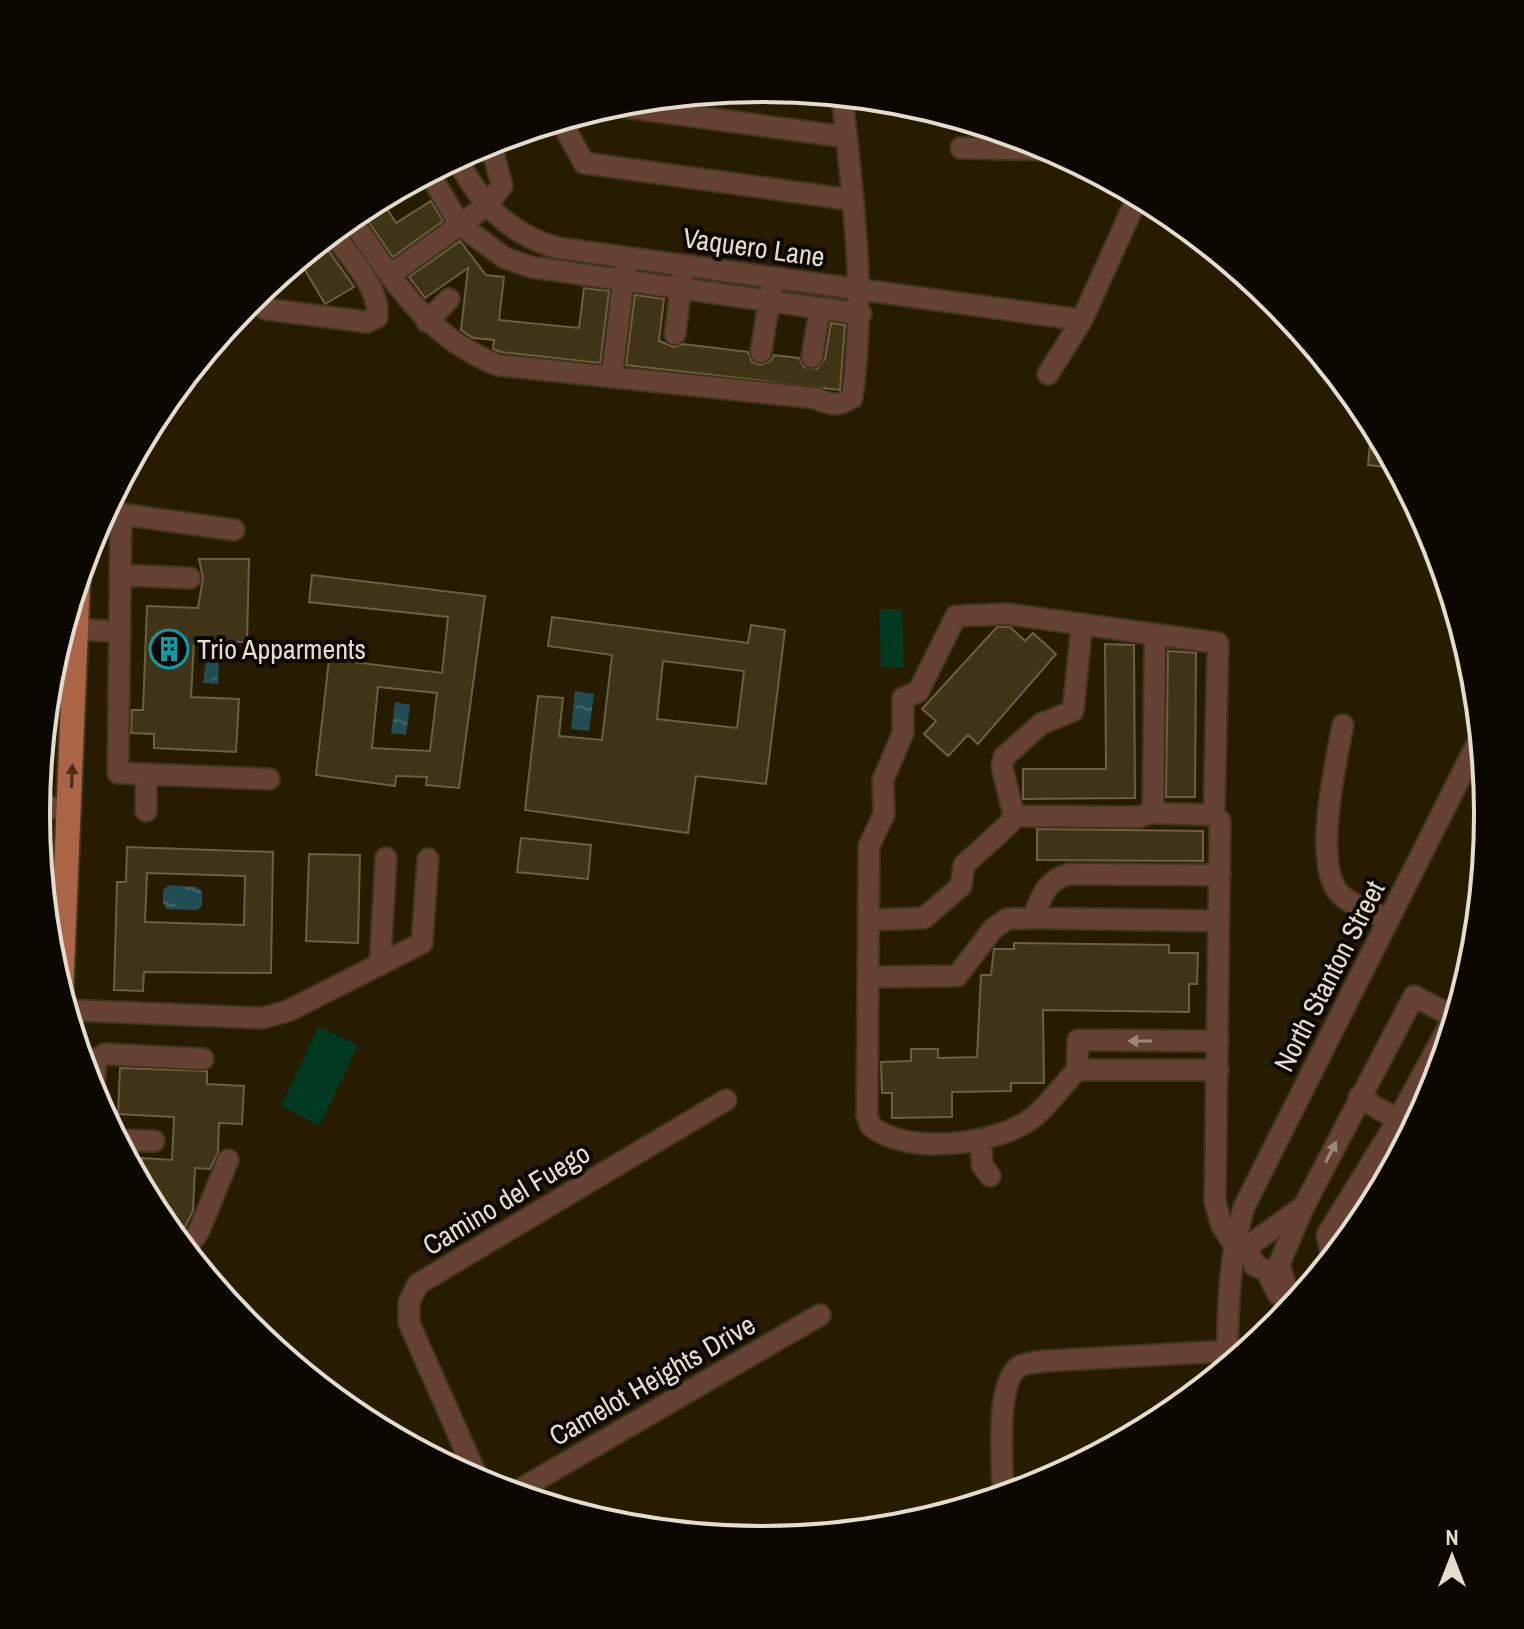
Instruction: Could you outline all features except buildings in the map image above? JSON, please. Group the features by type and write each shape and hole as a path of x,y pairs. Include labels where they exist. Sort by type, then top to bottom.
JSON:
{"main road":[{"path":"63,950 77,620"}],"street":[{"path":"357,229 427,322 464,352 497,365 815,398 833,406 842,404 852,398 861,314 843,108"},
{"path":"655,111 846,137"},
{"path":"566,130 584,163 853,200"},
{"path":"961,148 1014,149"},
{"path":"390,275 486,206 502,186 494,155"},
{"name":"Vaquero Lane","path":"462,169 486,206 519,233 558,248 1082,320"},
{"path":"435,182 460,225 505,258 554,271 861,314"},
{"path":"1048,374 1082,320 1133,207"},
{"path":"265,309 367,322 377,317 379,305 373,293 339,242"},
{"path":"554,271 558,248"},
{"path":"612,375 626,258"},
{"path":"675,334 683,266"},
{"path":"761,352 772,278"},
{"path":"427,322 449,299"},
{"path":"812,357 820,308"},
{"path":"234,530 121,514 118,773 269,779"},
{"path":"121,575 190,578"},
{"path":"1214,815 1218,643 1008,614 956,616 924,684 918,692 903,698 903,733 883,780 884,814 869,846 867,1115 870,1125 889,1137 981,1142 1033,1118 1077,1070 1078,1040 1218,1041"},
{"path":"1014,816 1002,767 1004,757 1041,724 1073,711 1082,624"},
{"path":"77,629 120,632"},
{"path":"1153,813 1155,635"},
{"path":"1343,725 1333,773 1327,864 1331,882 1341,896 1389,920"},
{"name":"North Stanton Street","path":"1227,1353 1227,1292 1257,1174 1471,756"},
{"path":"146,774 146,811"},
{"path":"50,808 71,808"},
{"path":"869,920 924,918 961,886 964,865 1014,816 1214,815 1220,821 1215,1201 1221,1224 1255,1266 1266,1270 1282,1300"},
{"path":"380,965 386,858"},
{"path":"78,1010 262,1018 288,1011 422,943 428,859"},
{"path":"1033,918 1046,886 1069,874 1220,875"},
{"path":"868,977 957,976 993,929 1007,919 1219,921"},
{"path":"1288,1294 1279,1264 1304,1206 1414,996 1446,1013"},
{"path":"93,1058 105,1054 203,1059"},
{"path":"1329,1245 1327,1235 1428,1064"},
{"path":"1077,1070 1218,1070"},
{"path":"1359,1097 1398,1120 1402,1128"},
{"name":"Camino del Fuego","path":"471,1464 409,1323 409,1302 418,1284 726,1100"},
{"path":"129,1141 154,1141"},
{"path":"981,1142 982,1165 990,1176"},
{"path":"192,1241 199,1231 228,1160"},
{"path":"1360,1181 1365,1193"},
{"path":"1240,1245 1304,1206"},
{"name":"Camelot Heights Drive","path":"526,1486 820,1315"},
{"path":"1003,1484 1003,1396 1008,1378 1020,1367 1045,1361 1219,1360"}],"green space":[{"path":"879,609 902,609 904,667 881,668"},
{"path":"318,1027 358,1045 320,1126 281,1106"}],"water":[{"path":"207,653 219,654 218,684 203,683"},
{"path":"575,691 594,694 589,731 571,729"},
{"path":"395,702 410,705 406,735 391,733"},
{"path":"169,885 197,887 202,892 202,906 197,910 167,909 163,904 163,890"}],"place":[{"name":"Trio Apparments","path":"169,649"}]}
